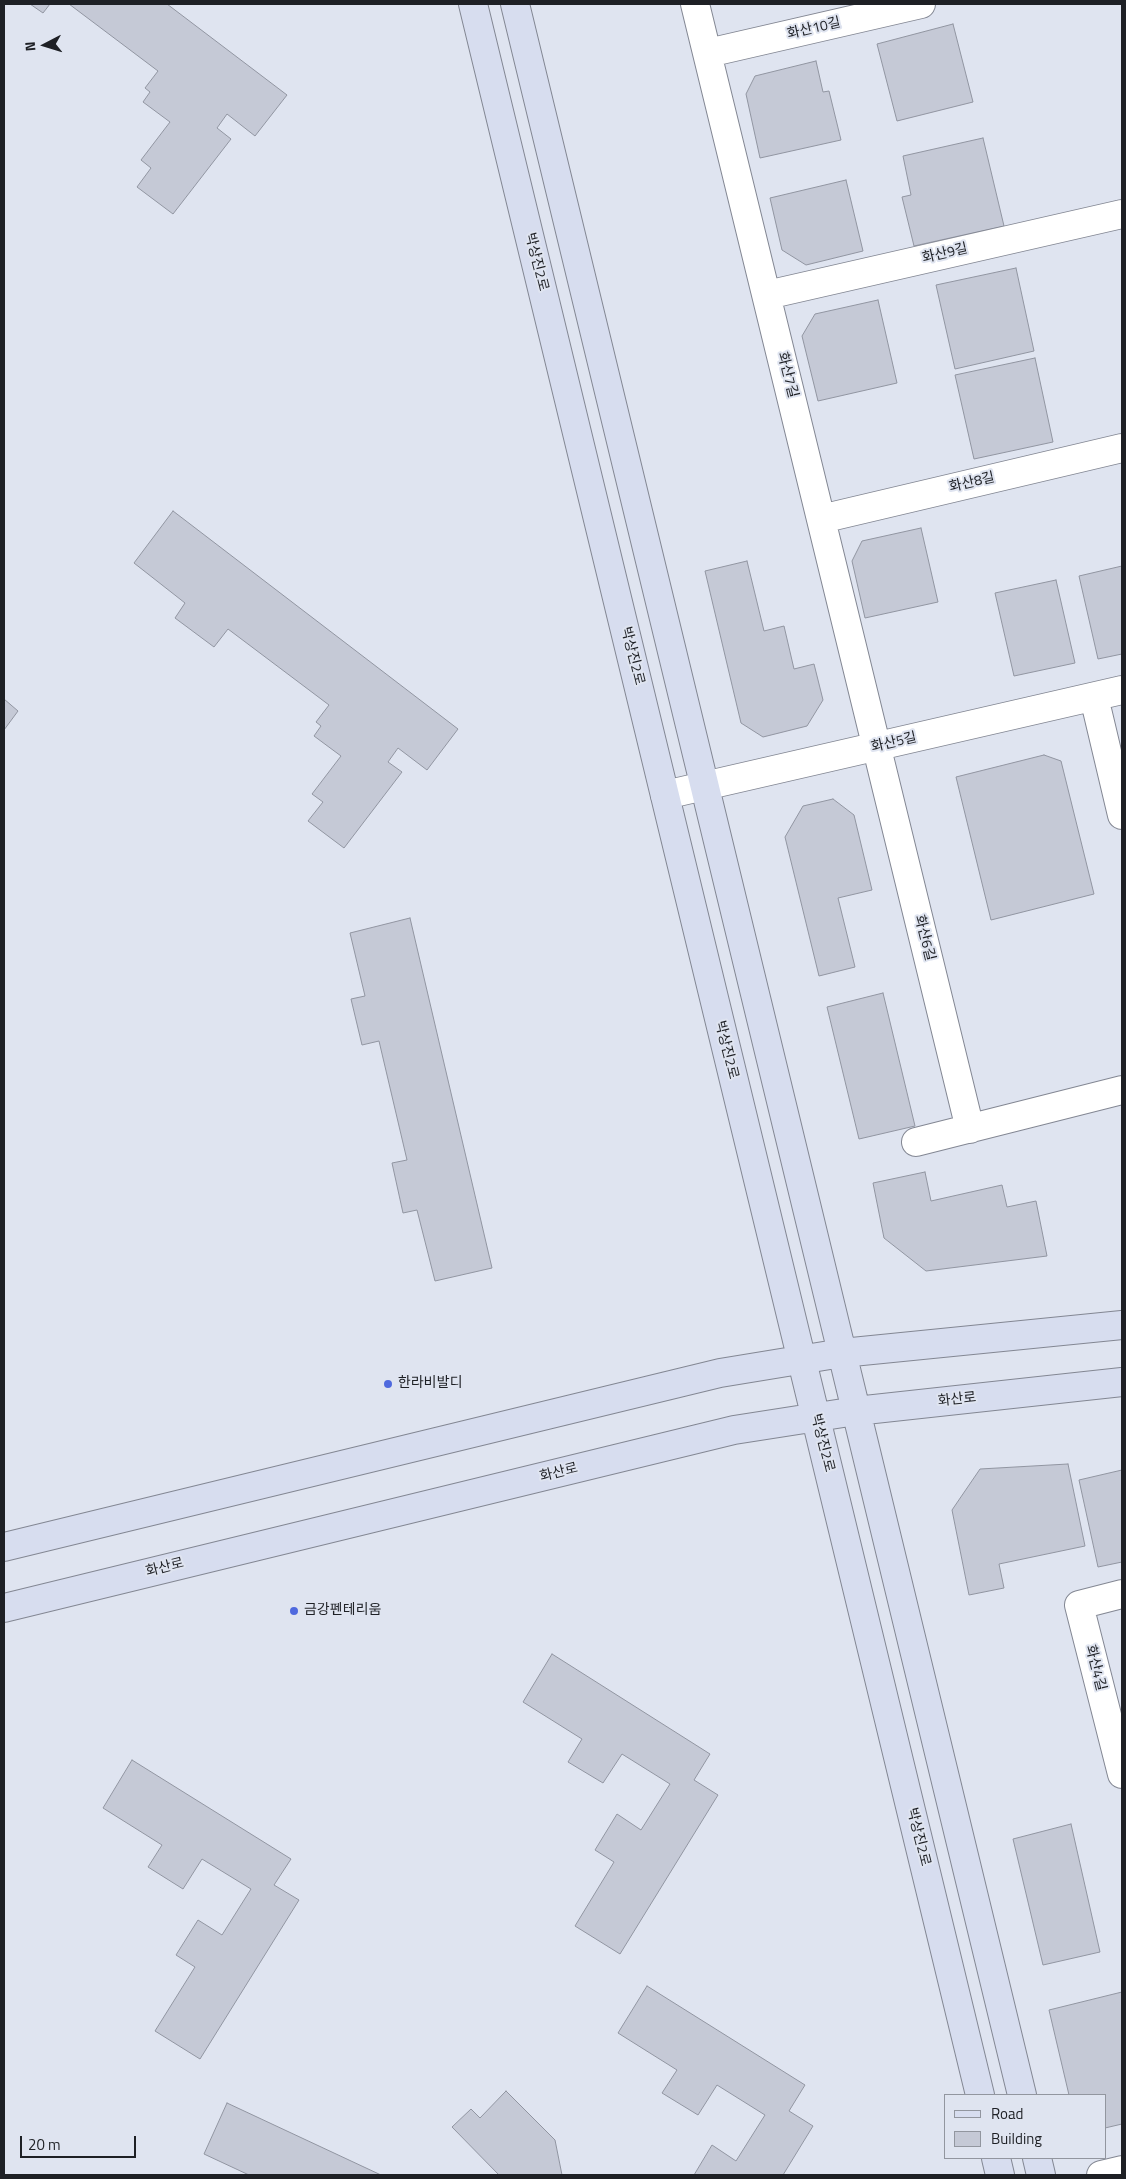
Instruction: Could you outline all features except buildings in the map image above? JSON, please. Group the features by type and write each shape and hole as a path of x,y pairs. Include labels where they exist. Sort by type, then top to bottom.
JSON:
{"street":[{"name":"박상진2로","path":"473,4 980,2094"},
{"path":"515,4 1022,2094"},
{"name":"화산7길","path":"696,4 877,747"},
{"name":"화산10길","path":"708,53 921,4"},
{"name":"화산9길","path":"767,295 1122,214"},
{"name":"화산8길","path":"822,519 1122,448"},
{"name":"화산5길","path":"665,796 1122,690"},
{"path":"1094,697 1122,815"},
{"name":"화산6길","path":"877,747 970,1129"},
{"path":"916,1142 1122,1090"},
{"path":"4,1547 720,1373 802,1358 842,1353 1122,1325"},
{"name":"화산로","path":"4,1608 734,1430 856,1411 1122,1382"},
{"name":"화산4길","path":"1122,1594 1079,1605 1122,1774"},
{"path":"996,2159 1000,2175"},
{"path":"1037,2159 1042,2175"},
{"path":"1101,2175 1122,2170"}],"place":[{"name":"한라비발디","path":"388,1384"},
{"name":"금강펜테리움","path":"294,1611"}]}
